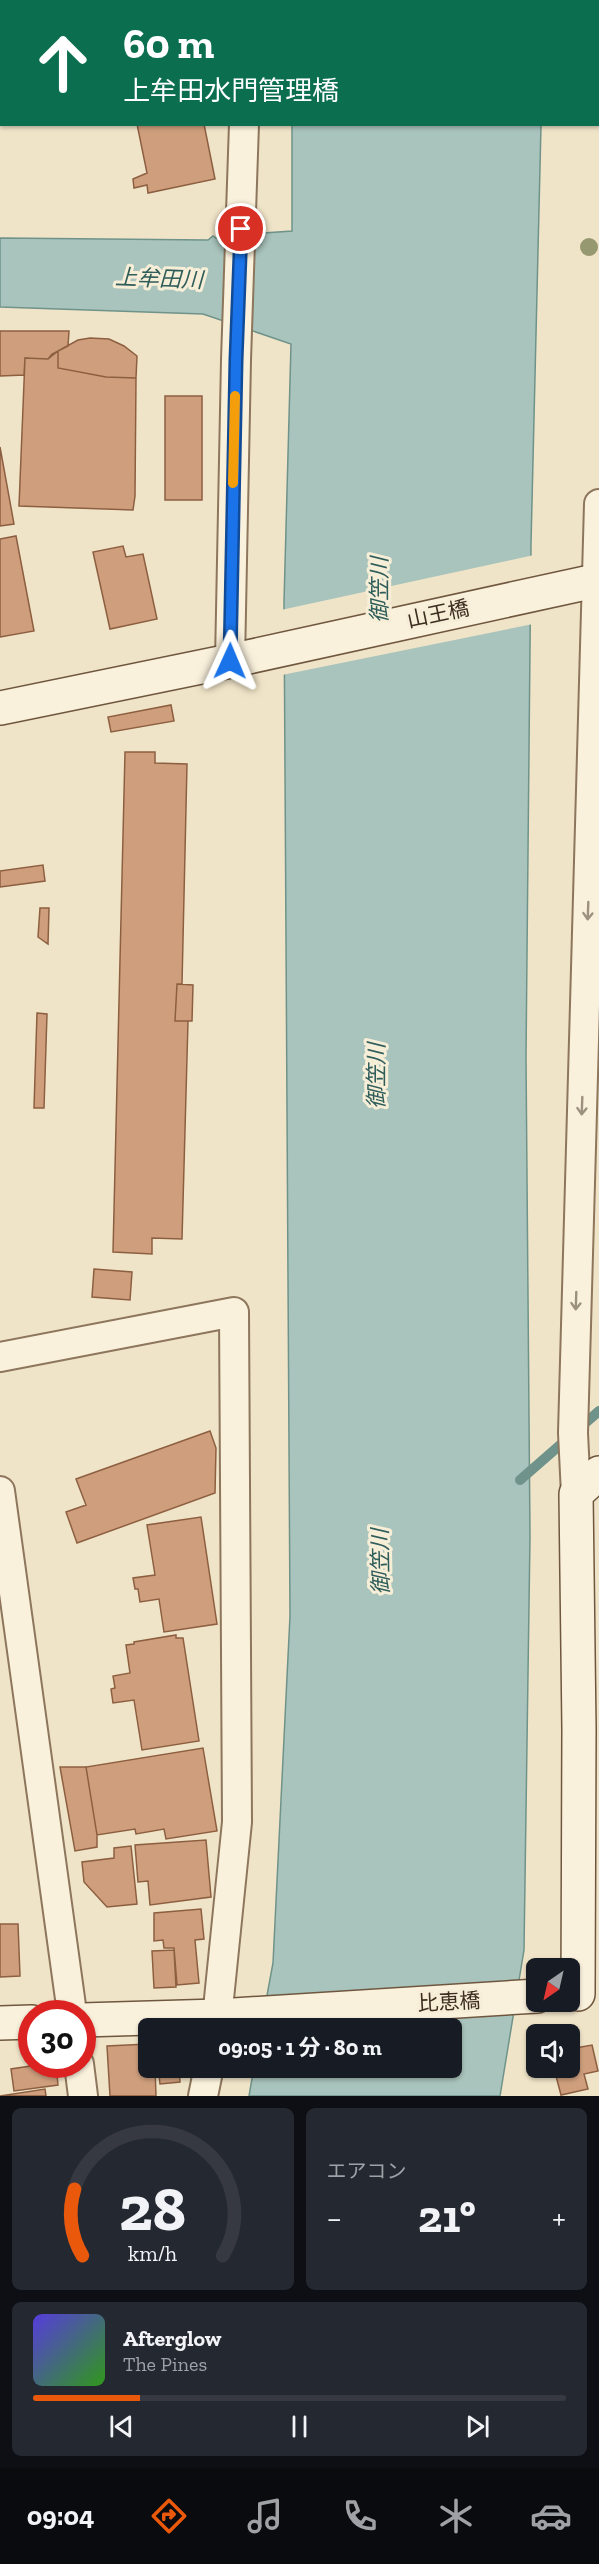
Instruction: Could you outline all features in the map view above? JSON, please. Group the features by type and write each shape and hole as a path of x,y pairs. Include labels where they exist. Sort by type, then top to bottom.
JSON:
{"street":[{"path":"239,659 236,360 244,126"},
{"path":"582,1994 589,1727 588,1484 573,1433 599,504"},
{"name":"山王橋","path":"0,708 239,659 598,580"},
{"path":"0,1357 234,1312 237,1822 217,2018"},
{"path":"0,1491 70,2000"},
{"name":"比恵橋","path":"266,2018 526,1997"},
{"name":"比恵橋","path":"96,2020 138,2021"},
{"path":"0,2023 18,2022"},
{"path":"81,2078 83,2096"},
{"path":"203,2096 207,2078"}],"water":[{"path":"292,126 541,126 531,544 526,1057 530,1536 524,1950 500,2096 249,2096 252,2078 462,2078 462,2018 263,2018 273,1963 290,1616 284,602 291,344 203,314 0,307 0,238 208,240 213,236 231,239 231,243 261,244 264,233 292,231"}],"pier":[{"path":"534,555 533,624 282,675 281,610"}],"building":[{"path":"137,126 204,126 215,179 148,193 147,185 134,188 133,179 147,173"},
{"path":"0,331 69,331 68,346 52,354 48,359 25,358 24,375 0,376"},
{"path":"109,339 124,346 137,356 136,378 106,377 58,368 58,351 78,340"},
{"path":"58,351 58,368 106,377 136,378 133,510 19,506 25,358 48,359"},
{"path":"165,396 202,396 202,500 165,500"},
{"path":"0,447 14,524 0,526"},
{"path":"16,536 34,631 0,637 0,539"},
{"path":"123,546 126,557 143,554 157,619 110,629 93,552"},
{"path":"171,705 174,721 111,732 108,717"},
{"path":"125,752 155,752 155,763 187,764 182,984 177,984 175,1021 188,1021 182,1239 152,1238 152,1254 113,1252"},
{"path":"43,865 45,881 0,887 0,871"},
{"path":"40,908 49,908 48,944 38,937"},
{"path":"177,984 193,985 192,1021 175,1021"},
{"path":"37,1013 47,1014 44,1108 34,1108"},
{"path":"94,1269 132,1272 130,1300 92,1297"},
{"path":"210,1431 216,1448 215,1493 77,1543 66,1512 86,1505 76,1479"},
{"path":"201,1517 217,1624 164,1632 159,1599 140,1602 133,1578 155,1575 147,1525"},
{"path":"176,1635 176,1638 183,1638 199,1741 142,1750 134,1700 113,1703 111,1689 115,1688 113,1676 130,1673 126,1645"},
{"path":"203,1748 217,1831 166,1839 164,1829 136,1834 135,1829 97,1835 86,1767"},
{"path":"60,1767 86,1767 97,1847 75,1851"},
{"path":"206,1840 211,1897 150,1905 148,1881 138,1882 135,1845"},
{"path":"131,1846 137,1904 107,1907 84,1882 82,1862 114,1858 114,1848"},
{"path":"201,1909 204,1939 195,1940 199,1983 177,1985 174,1948 164,1948 163,1940 154,1941 154,1913"},
{"path":"0,1924 18,1924 20,1976 0,1977"},
{"path":"174,1950 176,1987 154,1988 152,1951"},
{"path":"138,2044 138,2078 155,2078 156,2096 110,2096 107,2046"},
{"path":"592,2045 598,2071 584,2074 588,2089 561,2095 557,2078 580,2078 580,2047"},
{"path":"18,2068 18,2078 57,2078 58,2085 14,2091 11,2069"},
{"path":"159,2078 180,2078 180,2082 160,2084"},
{"path":"45,2089 46,2096 0,2096"}],"waterway":[{"path":"520,1480 599,1411"}],"slow traffic":[{"path":"233,483 235,396"}],"route":[{"path":"230,661 241,229"}],"water label":[{"name":"上牟田川","path":"159,278"},
{"name":"御笠川","path":"379,590"},
{"name":"御笠川","path":"376,1076"},
{"name":"御笠川","path":"380,1562"}]}
